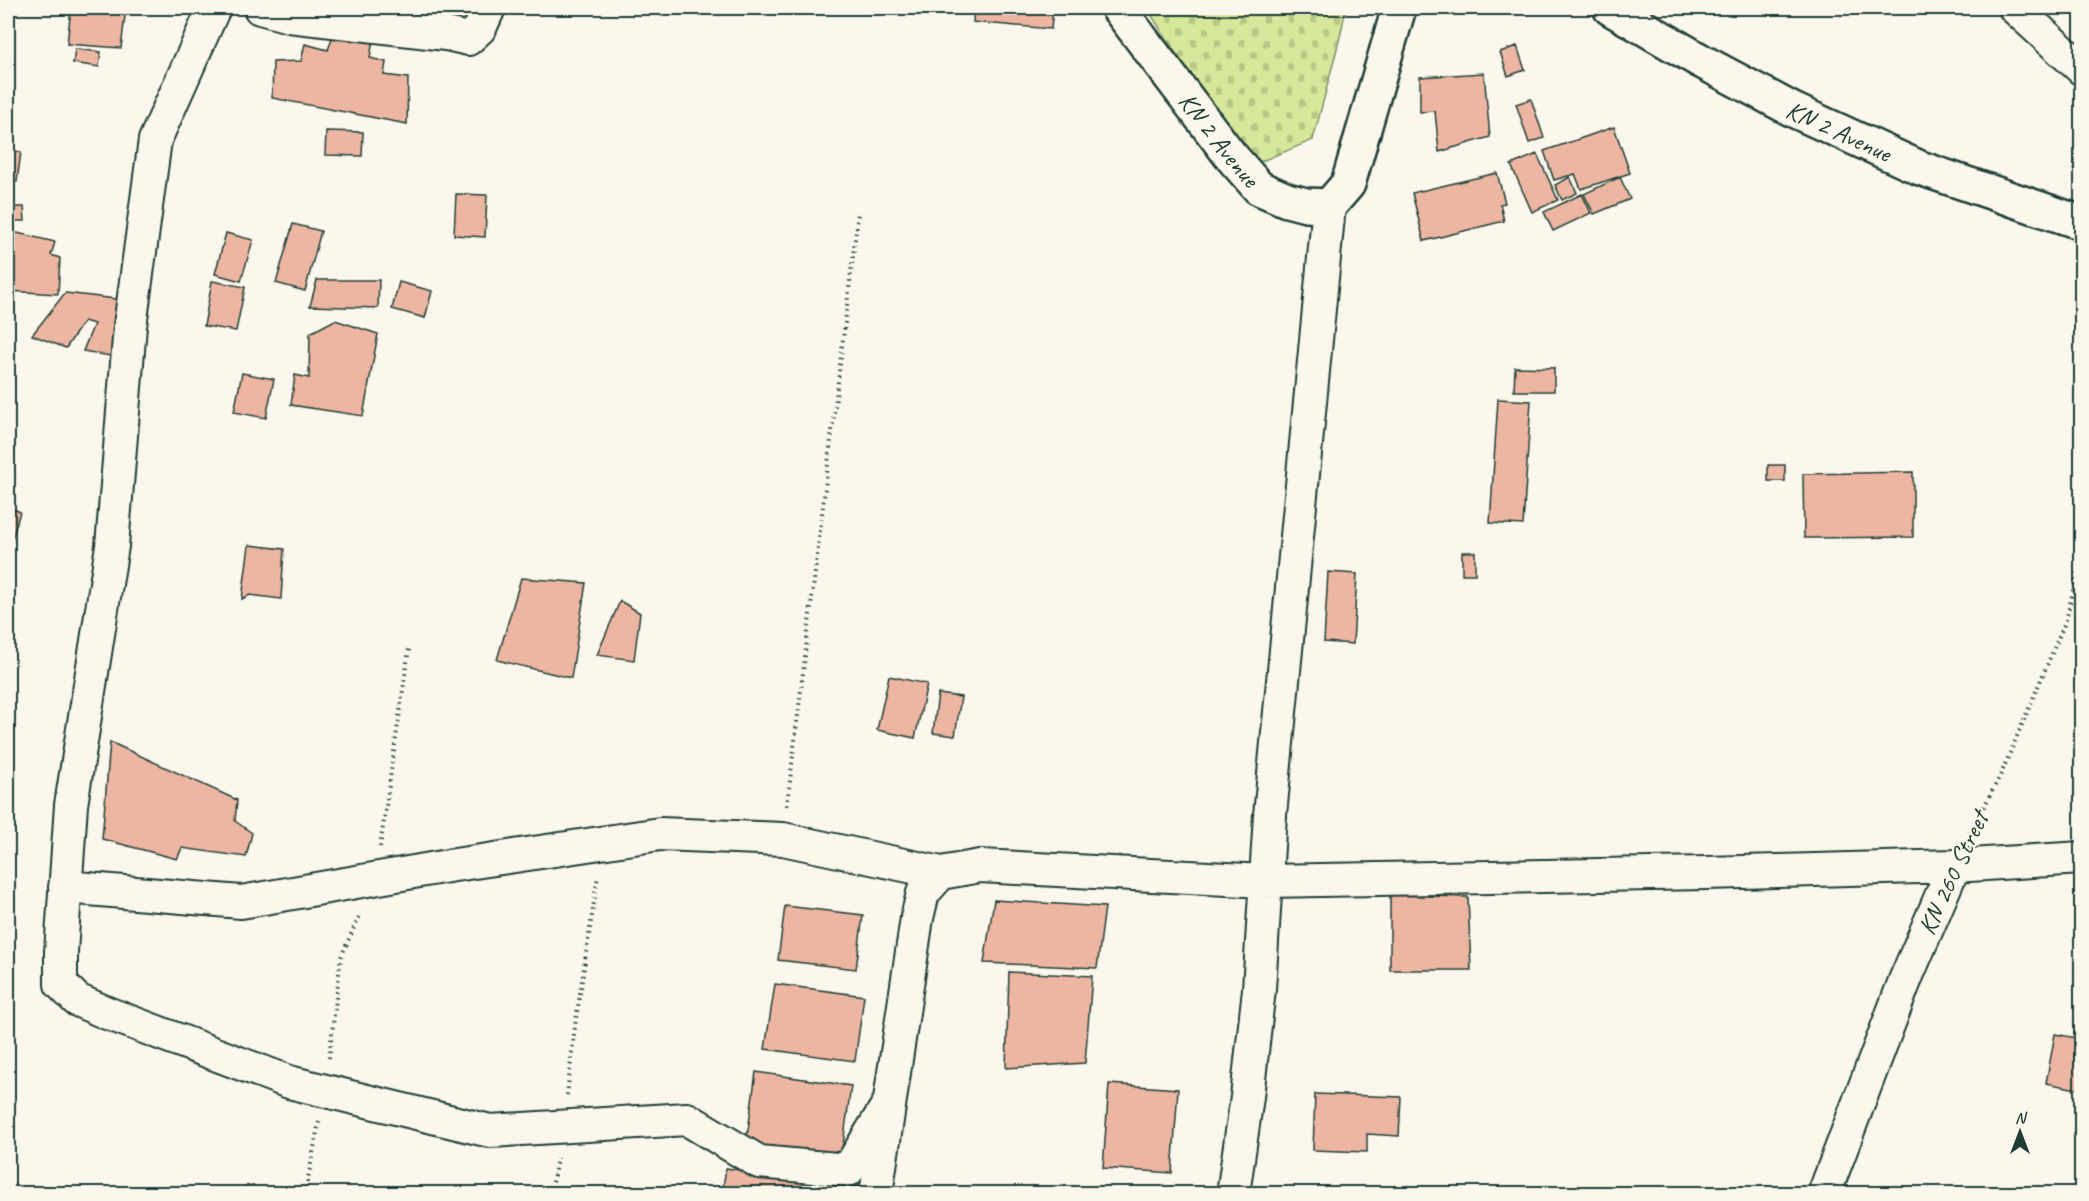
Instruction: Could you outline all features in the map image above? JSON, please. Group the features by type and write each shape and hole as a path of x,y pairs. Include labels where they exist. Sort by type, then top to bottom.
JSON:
{"main road":[{"name":"KN 2 Avenue","path":"1118,8 1230,155 1259,188 1306,205 1329,206"},
{"path":"1329,206 1348,184 1399,8"},
{"name":"KN 2 Avenue","path":"1610,8 1701,61 1793,110 1899,159 2082,223"}],"street":[{"path":"214,8 155,140 130,326 112,546 71,806 61,984 76,1000 289,1082 490,1131 687,1119 759,1162 848,1170 889,1103"},
{"path":"260,8 289,16 446,34 468,39 480,28 489,8"},
{"path":"2014,8 2082,69"},
{"path":"1233,1194 1259,989 1270,815 1329,206"},
{"path":"65,887 241,902 447,866 660,834 783,839 941,873 980,866 1265,881 1954,866 2082,858"},
{"name":"KN 260 Street","path":"1824,1194 1906,978 1954,866"},
{"path":"876,1194 917,918 924,893 941,873"}],"path":[{"path":"783,839 858,214"},
{"name":"KN 260 Street","path":"1954,866 2002,772 2066,620 2082,554"},
{"path":"305,1194 326,1090 341,957 375,879 409,649"},
{"path":"551,1194 564,1126 575,1026 603,843"}],"green space":[{"path":"1147,8 1346,8 1313,140 1257,163 1194,82"}],"building":[{"path":"71,8 126,8 121,48 67,44"},
{"path":"363,8 396,8 394,14"},
{"path":"974,8 1053,8 1051,29 973,22"},
{"path":"335,30 374,34 370,58 386,62 384,75 408,78 407,124 272,98 273,62 301,61 305,44 328,50"},
{"path":"1517,46 1525,70 1508,76 1500,52"},
{"path":"75,49 101,52 99,67 73,63"},
{"path":"1484,73 1490,137 1439,152 1435,111 1420,112 1420,77"},
{"path":"1531,99 1544,138 1529,143 1516,104"},
{"path":"1614,127 1630,173 1581,189 1575,174 1554,180 1544,151"},
{"path":"326,131 363,132 362,156 325,155"},
{"path":"8,150 21,152 17,182 8,181"},
{"path":"1537,154 1558,200 1532,212 1511,165"},
{"path":"1497,173 1505,203 1500,204 1504,221 1424,241 1412,193"},
{"path":"1570,177 1577,193 1562,200 1555,185"},
{"path":"1620,177 1630,199 1594,214 1584,194"},
{"path":"456,194 487,195 485,237 454,235"},
{"path":"1582,194 1591,213 1553,231 1544,212"},
{"path":"11,207 24,207 25,221 11,221"},
{"path":"293,224 321,231 305,291 276,283"},
{"path":"13,232 55,242 51,255 60,258 58,294 8,291 8,252"},
{"path":"226,233 253,240 241,281 215,274"},
{"path":"317,280 379,280 378,308 310,306"},
{"path":"212,281 245,287 236,331 204,326"},
{"path":"399,282 432,291 425,318 392,309"},
{"path":"65,293 133,301 127,359 83,351 94,324 84,321 66,348 32,335"},
{"path":"335,320 378,334 363,416 291,405 295,375 309,378 310,333"},
{"path":"1515,367 1554,368 1554,391 1514,391"},
{"path":"242,373 274,379 266,418 234,412"},
{"path":"1498,399 1531,401 1523,525 1490,523"},
{"path":"1768,465 1785,465 1785,481 1768,481"},
{"path":"1913,472 1913,537 1804,538 1803,474"},
{"path":"8,506 20,512 8,553"},
{"path":"249,545 284,549 281,599 250,595 242,599"},
{"path":"1462,552 1475,552 1475,574 1462,574"},
{"path":"1328,572 1357,574 1353,644 1324,642"},
{"path":"521,578 586,583 571,678 497,660"},
{"path":"620,601 640,613 634,660 597,655"},
{"path":"889,676 927,684 915,738 877,730"},
{"path":"938,694 961,697 955,736 933,733"},
{"path":"110,742 237,800 235,821 252,833 246,857 182,848 177,859 102,839"},
{"path":"1390,895 1468,897 1471,970 1390,970"},
{"path":"994,900 1105,907 1097,968 984,963"},
{"path":"785,906 863,915 856,969 778,960"},
{"path":"1009,972 1092,976 1085,1063 1006,1068"},
{"path":"775,984 864,996 855,1061 765,1049"},
{"path":"2055,1034 2082,1039 2082,1090 2046,1083"},
{"path":"756,1072 851,1086 841,1159 746,1145"},
{"path":"1109,1084 1178,1089 1172,1173 1103,1168"},
{"path":"1315,1094 1401,1097 1399,1136 1367,1134 1367,1152 1313,1150"},
{"path":"726,1168 860,1187 859,1194 722,1194"}]}
